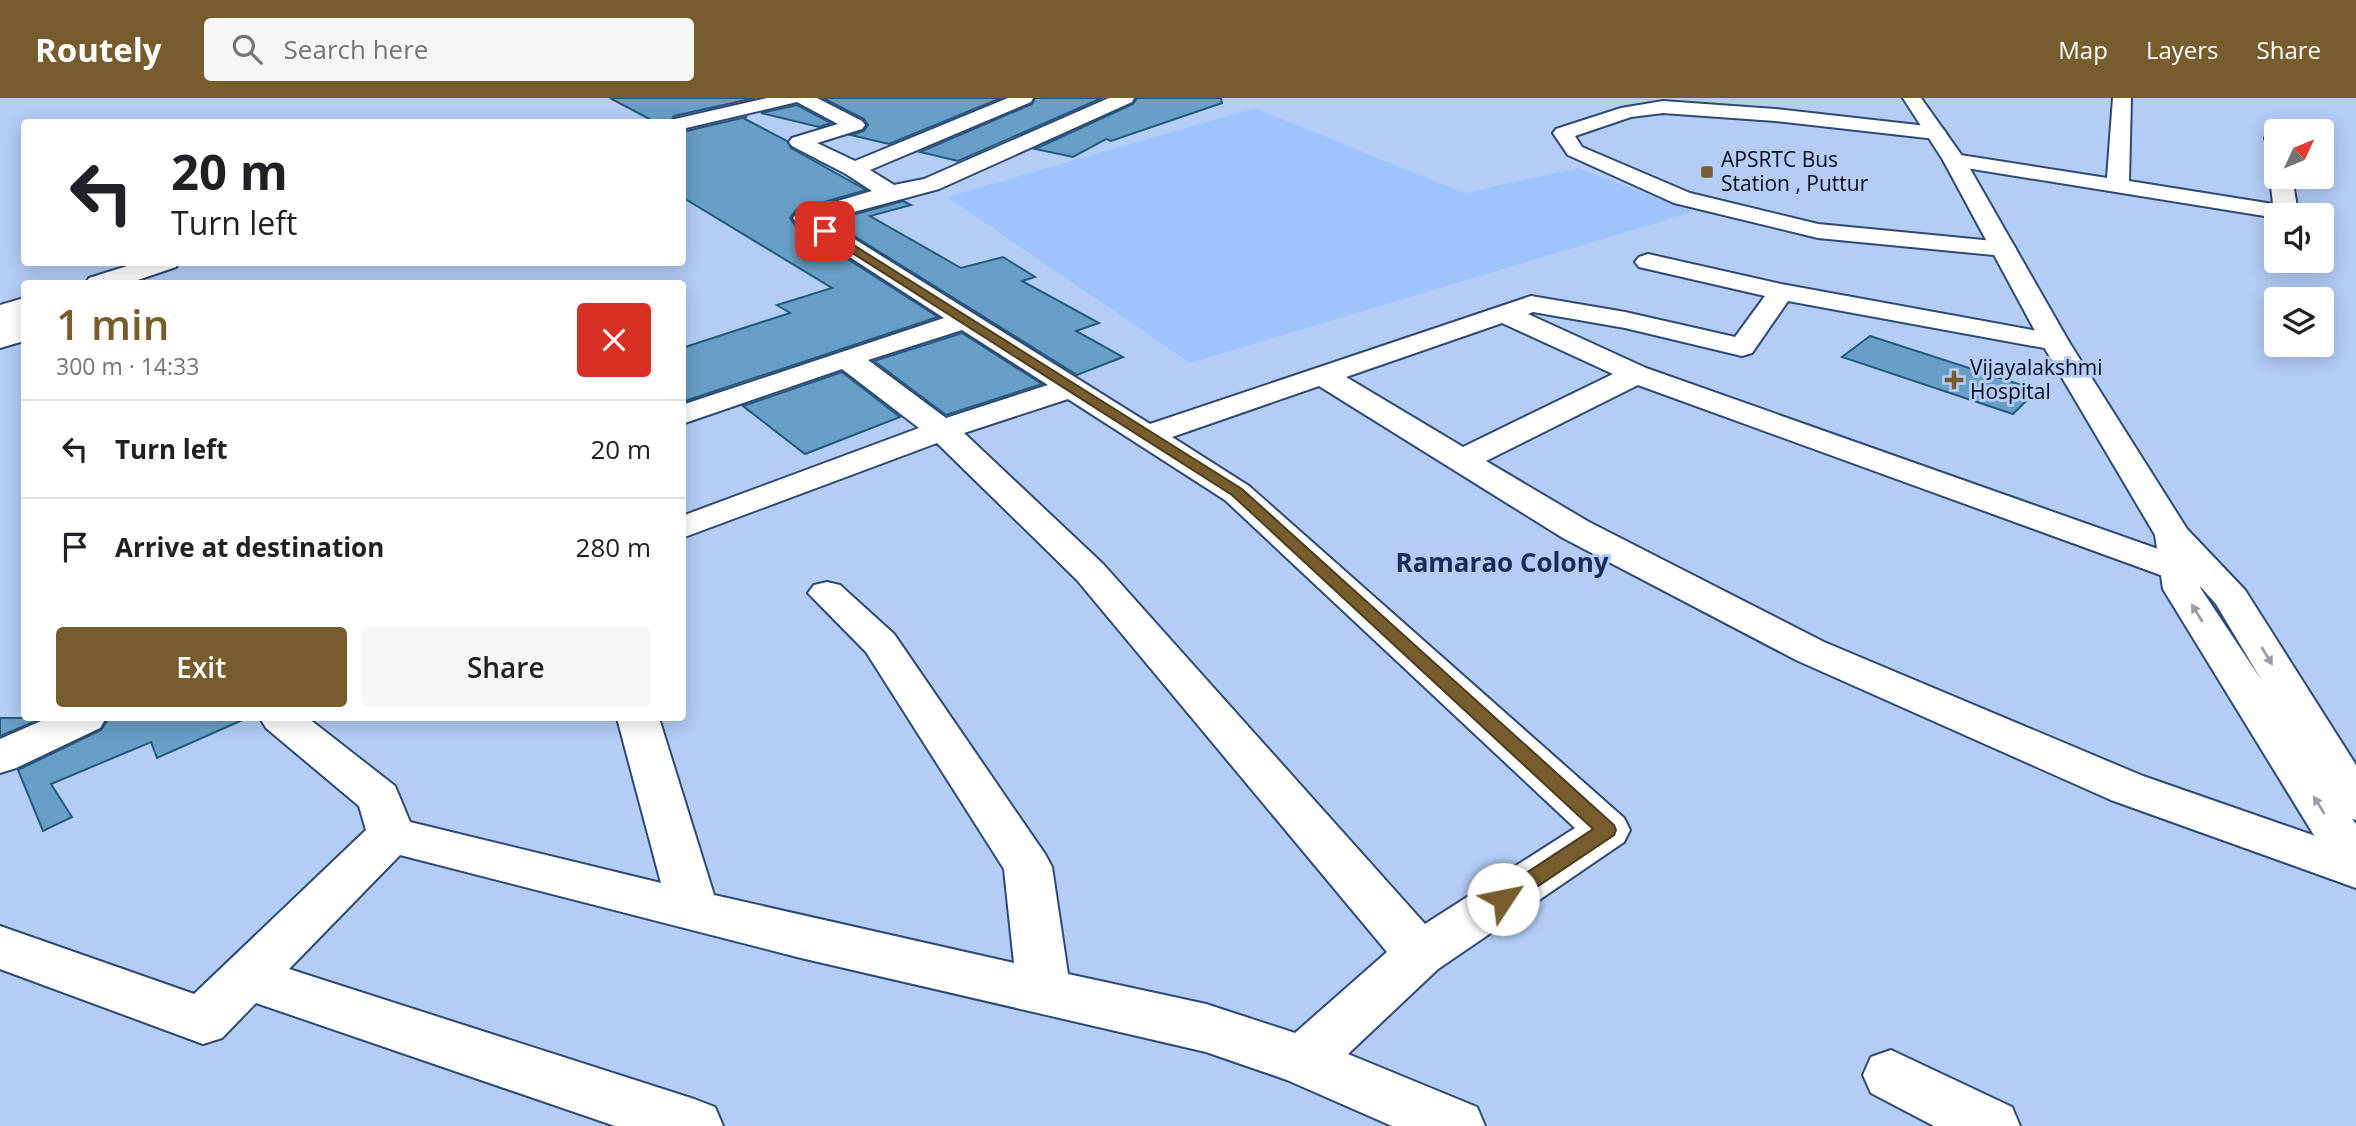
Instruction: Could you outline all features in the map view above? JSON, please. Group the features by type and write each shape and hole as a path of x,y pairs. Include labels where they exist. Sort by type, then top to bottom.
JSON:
{"street":[{"path":"686,122 792,98"},
{"path":"803,98 855,125 799,142 854,169 890,193"},
{"path":"854,169 1024,98"},
{"path":"1125,98 931,184 804,218 1237,492 1607,830 1420,954 1303,1060"},
{"path":"1912,98 1954,160 2176,552 2232,598 2356,803"},
{"path":"2118,186 2122,98"},
{"path":"1936,133 1775,115 1663,107 1629,112 1563,133 1575,151 1682,198 1818,231 2004,249"},
{"path":"1954,160 2287,213 2283,189"},
{"path":"1648,262 1781,292 2055,342"},
{"path":"111,280 154,266"},
{"path":"1148,435 1531,304 1625,320 1742,347 1781,292"},
{"path":"13,343 9,311 21,307"},
{"path":"1503,313 1636,374 2176,552"},
{"path":"686,414 963,321"},
{"path":"846,358 942,430 1090,572 1420,954"},
{"path":"1462,460 1636,374"},
{"path":"1323,376 1576,530 1810,652 2127,788 2356,869"},
{"path":"686,526 942,430 1073,387"},
{"path":"2176,552 2182,589 2356,863"},
{"path":"827,593 880,643 1028,867 1044,991"},
{"path":"0,757 78,721"},
{"path":"285,721 379,798 391,835"},
{"path":"639,721 694,911"},
{"path":"391,835 694,911 1206,1028 1303,1060 1456,1126"},
{"path":"0,947 203,1021 391,835"},
{"path":"247,978 694,1126"},
{"path":"1891,1075 1991,1126"}],"shaded area":[{"path":"1255,108 1464,193 1579,168 1693,212 1190,363 947,197"}],"building":[{"path":"610,98 755,98 674,116 672,119 649,119"},
{"path":"823,98 1001,98 889,144 851,135 864,131 868,125 864,119"},
{"path":"1035,98 1102,98 958,161 920,152 1032,104"},
{"path":"1137,98 1221,98 1222,103 1111,141 1106,139 1073,157 1035,149 1133,104"},
{"path":"797,105 831,123 819,127 761,113"},
{"path":"746,117 745,119 787,141 791,148 866,190 796,210 790,218 795,225 938,317 686,401 686,347 790,313 777,305 832,288 686,199 686,131"},
{"path":"903,201 911,205 870,216 961,268 1003,257 1035,277 1022,281 1099,323 1076,331 1123,357 1077,375 830,221"},
{"path":"962,333 1042,384 946,415 874,361"},
{"path":"1870,336 2037,390 2013,414 1842,357"},
{"path":"842,372 900,417 805,454 743,406"},
{"path":"0,718 36,721 0,736"},
{"path":"107,721 240,721 157,758 151,742 51,784 72,817 43,831 18,770 101,730"}],"place":[{"name":"APSRTC Bus Station , Puttur","path":"1707,172"},
{"name":"Vijayalakshmi Hospital","path":"1954,380"}],"district":[{"name":"Ramarao Colony","path":"1502,563"}],"route":[{"path":"825,231 963,321 1073,387 1237,492 1607,830 1503,899"}]}
